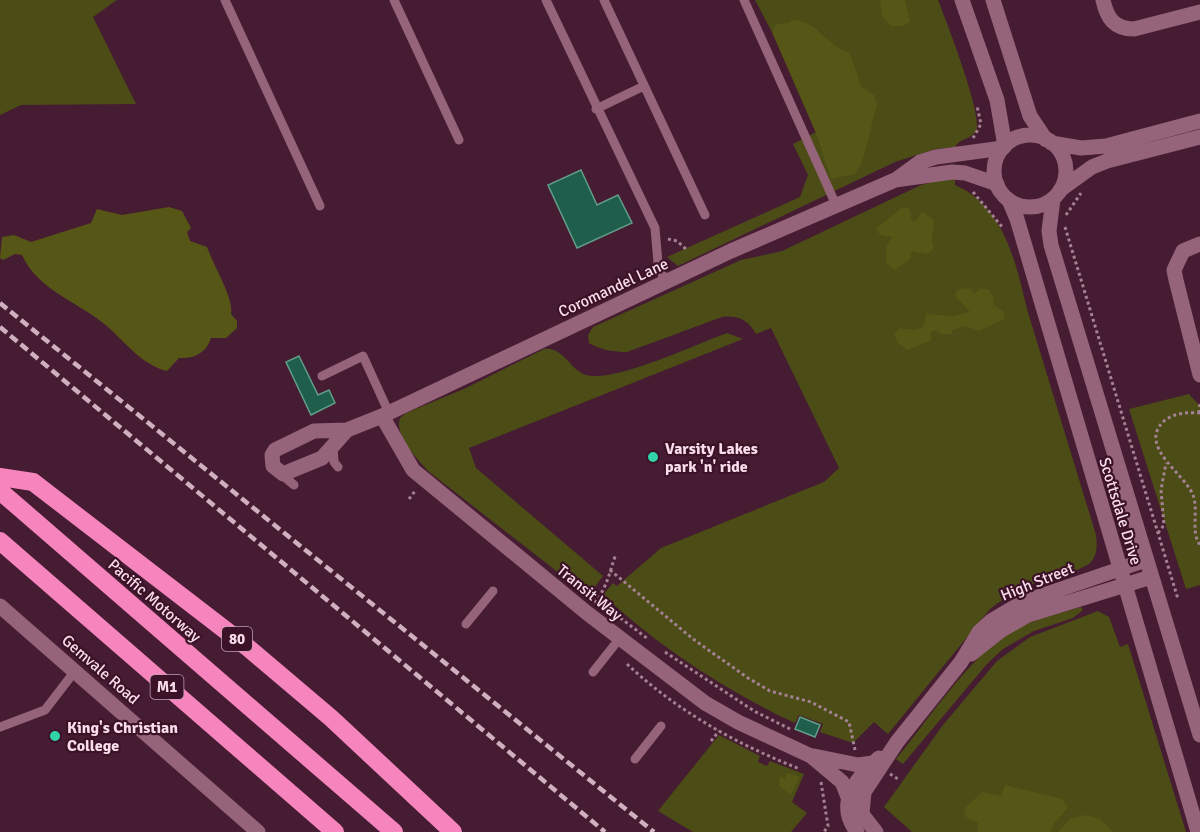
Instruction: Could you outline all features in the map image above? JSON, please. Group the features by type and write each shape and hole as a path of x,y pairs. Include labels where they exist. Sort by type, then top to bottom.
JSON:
{"highway":[{"name":"80","path":"0,477 33,482 246,646 331,718 453,832"},
{"name":"Pacific Motorway","path":"0,491 394,832"},
{"name":"M1","path":"0,541 335,832"}],"street":[{"path":"962,0 997,100 1004,147"},
{"path":"993,0 1029,116 1062,156 1065,168 1057,195"},
{"path":"1103,0 1110,20 1125,29 1143,27 1200,12"},
{"path":"1200,121 1089,148 1023,136 1004,147 996,158 994,170 997,184 1009,201 1031,207 1057,195 1092,167 1107,160 1200,137"},
{"name":"Coromandel Lane","path":"347,430 322,458 291,472 278,472 271,461 274,450 319,430 347,430 385,415 665,282 895,180 920,162 936,157 1004,147"},
{"name":"Coromandel Lane","path":"895,180 952,172 997,184"},
{"name":"Scottsdale Drive","path":"1057,195 1049,231 1051,245 1200,735"},
{"name":"Scottsdale Drive","path":"1009,201 1017,219 1198,832"},
{"path":"1200,244 1183,251 1174,270 1200,375"},
{"name":"Transit Way","path":"385,415 413,470 620,638 705,703 738,722 811,756 858,765 873,763"},
{"name":"High Street","path":"897,742 961,662 979,632 1007,611 1039,596 1146,560"},
{"name":"High Street","path":"961,662 1000,631 1028,615 1151,577"},
{"name":"Gemvale Road","path":"0,606 258,832"},
{"path":"857,832 848,813 848,797 853,783 897,742"},
{"path":"876,832 862,813 861,800 897,742"},
{"name":"Transit Way","path":"811,756 842,782 848,797"}],"lane":[{"path":"225,0 320,206"},
{"path":"394,0 459,140"},
{"path":"546,0 596,110 655,228 658,263 665,282"},
{"path":"604,0 705,215"},
{"path":"744,0 836,205"},
{"path":"596,110 644,86"},
{"path":"322,376 363,356 385,415"},
{"path":"319,430 327,433 333,447 334,462 338,467"},
{"path":"278,472 294,485"},
{"path":"466,624 493,591"},
{"path":"593,672 620,638"},
{"path":"0,727 45,710 75,671"},
{"path":"635,759 661,726"}],"path":[{"path":"968,140 977,134 981,124 977,106"},
{"path":"1084,187 1066,215 1066,231 1178,599"},
{"path":"967,188 984,203 1005,231"},
{"path":"668,239 680,242 686,249"},
{"path":"1200,402 1199,413 1170,417 1159,427 1158,447 1166,463 1181,475 1191,488 1196,503 1196,540 1200,545"},
{"path":"1158,533 1164,525 1161,490 1166,463"},
{"path":"600,595 610,580 610,570 616,554"},
{"path":"610,570 685,633 748,678 770,691 811,702 849,722 855,751"},
{"path":"597,600 651,641"},
{"path":"658,648 754,711 793,730"},
{"path":"711,741 719,731"},
{"path":"824,832 828,826"}],"shaded area":[{"path":"0,0 117,0 93,17 136,104 21,105 0,115"},
{"path":"755,0 938,0 969,88 977,122 976,131 955,147 936,149 895,162 678,266 667,257 800,197 808,175 793,144 816,132 772,32"},
{"path":"880,0 905,0 910,22 902,26 891,26 882,16"},
{"path":"792,20 809,24 834,45 850,53 861,86 874,95 877,105 862,162 855,174 831,179 816,133 772,32 776,24 789,23"},
{"path":"943,179 955,179 955,185 972,194 985,207 996,221 1012,255 1096,535 1095,556 1086,566 1032,584 990,609 888,734 874,722 853,743 820,732 823,724 799,715 795,723 744,697 670,650 603,595 613,583 617,586 661,548 824,482 839,468 771,328 756,334 742,319 722,317 627,352 608,350 589,343 588,335 593,327 741,260 782,251 921,185"},
{"path":"169,207 182,211 191,228 187,232 190,241 207,247 227,291 231,314 237,321 237,328 226,338 211,338 203,351 194,356 179,358 167,371 142,359 97,318 49,287 29,268 22,255 15,254 3,260 0,258 2,237 14,235 31,242 91,223 97,209 122,215"},
{"path":"902,207 909,208 912,221 917,220 922,211 934,220 932,240 934,249 927,254 912,251 910,259 895,270 886,263 886,247 892,237 880,235 876,229"},
{"path":"972,289 974,294 980,289 988,289 993,296 994,305 1003,311 1005,319 979,331 965,326 953,330 951,334 941,334 936,330 930,333 932,340 907,350 898,343 894,334 900,328 916,330 924,326 926,314 954,316 970,312 955,296 957,290"},
{"path":"727,333 743,339 469,448 476,468 603,576 594,588 598,592 590,601 564,577 428,471 413,454 400,432 400,418 406,413 466,388 544,349 556,351 586,375 599,376 635,368"},
{"path":"1189,394 1200,406 1200,585 1186,589 1129,409"},
{"path":"1081,607 1083,610 1073,618 1034,631 1003,649 987,664 903,764 896,759 980,656 1011,632 1045,617"},
{"path":"1098,611 1109,617 1120,647 1128,644 1186,832 912,832 884,807 943,725 997,661 1030,637"},
{"path":"719,735 760,756 758,762 767,766 770,761 804,774 792,802 807,813 791,832 693,832 658,811"},
{"path":"786,773 800,776 791,795 779,786 780,776 786,779"},
{"path":"1005,785 1062,799 1068,808 1054,823 1050,832 978,832 978,823 966,817 964,809 982,792 1001,796"},
{"path":"1085,815 1100,819 1114,832 1058,832 1071,818"}],"building":[{"path":"581,170 597,205 618,195 632,223 577,248 548,185"},
{"path":"299,356 318,395 329,390 335,403 311,415 286,362"},
{"path":"800,717 820,725 815,737 795,729"}],"railway":[{"path":"0,303 654,832"},
{"path":"0,327 605,832"}],"place":[{"name":"Varsity Lakes park 'n' ride","path":"653,457"},
{"name":"King's Christian College","path":"55,736"}]}
